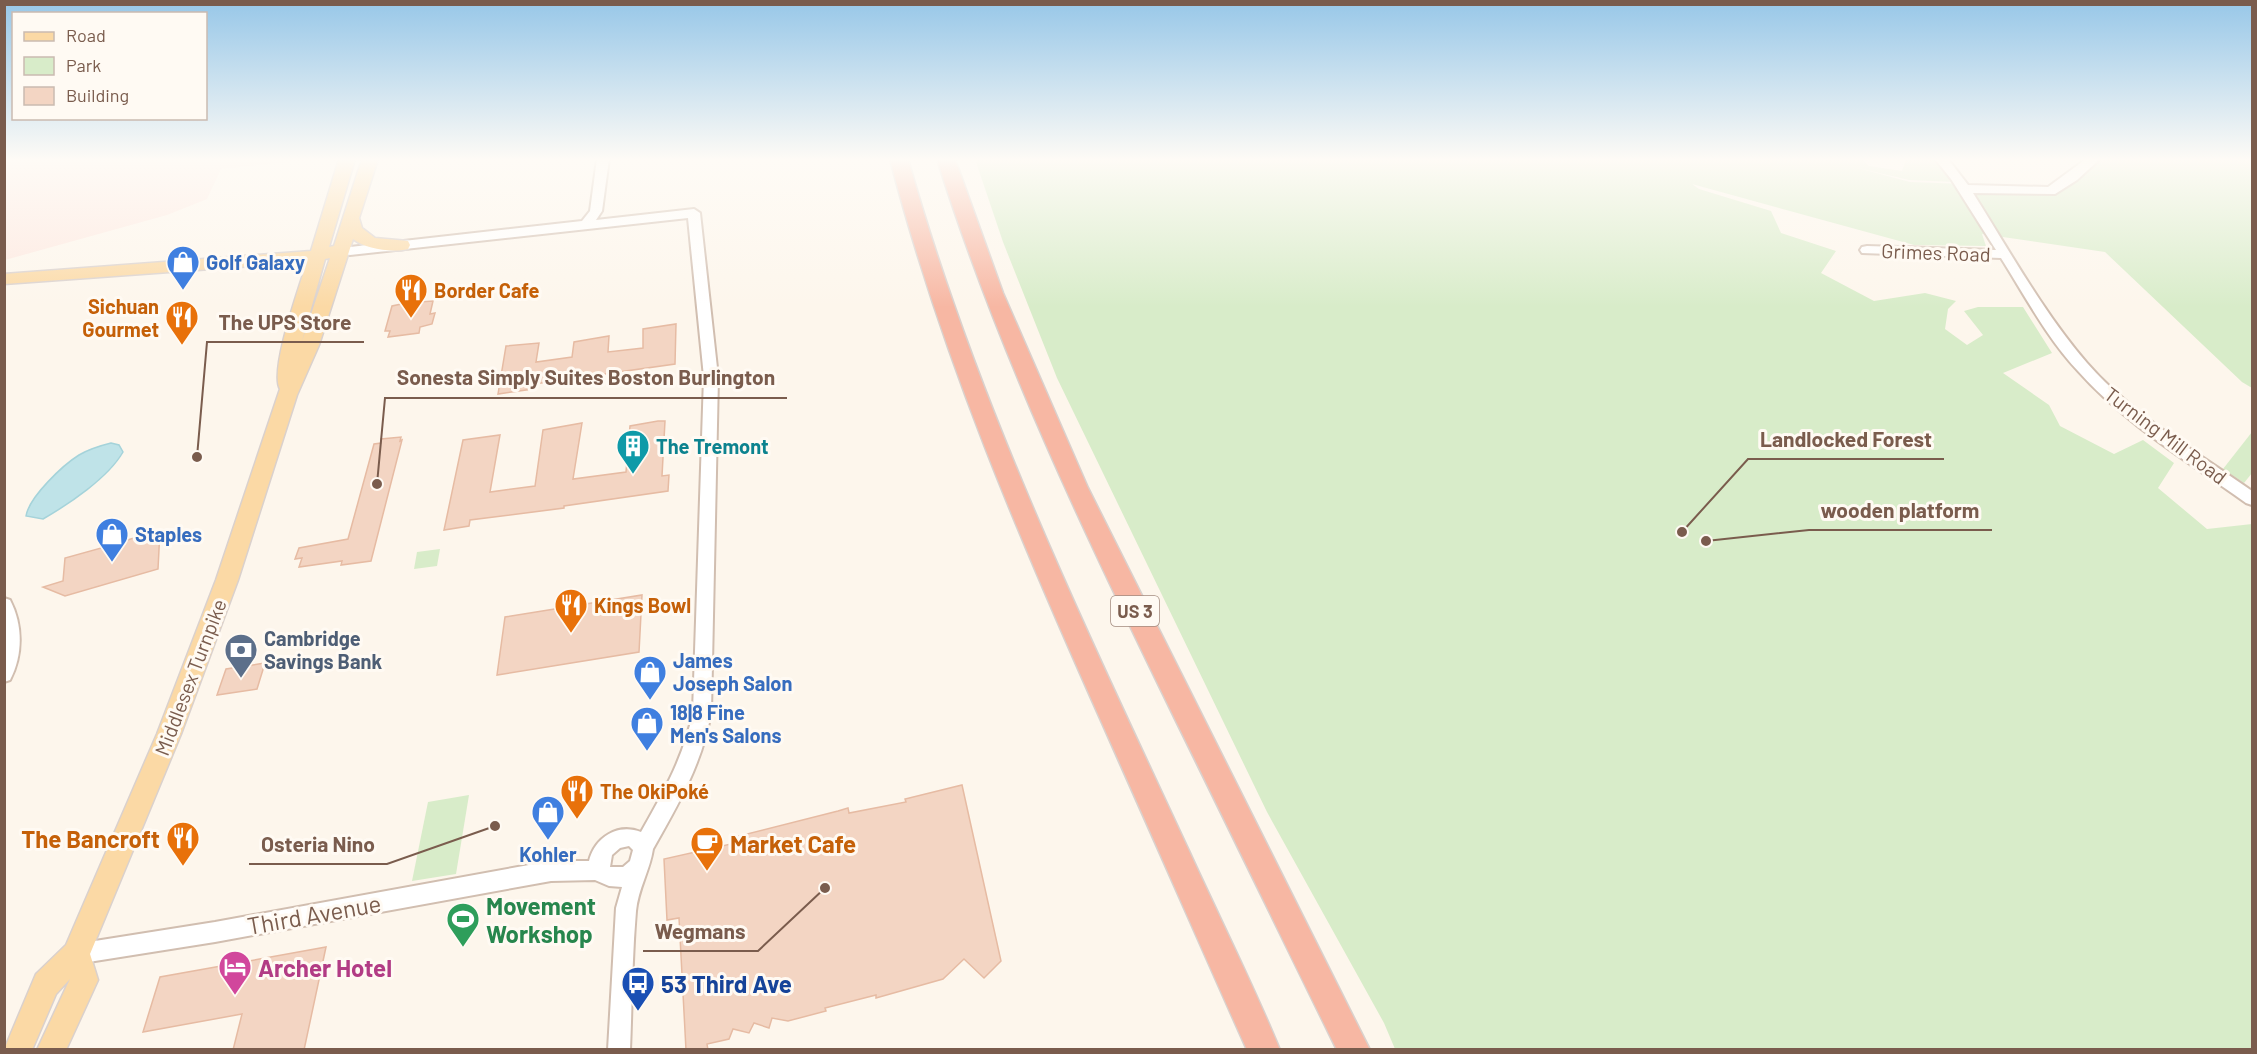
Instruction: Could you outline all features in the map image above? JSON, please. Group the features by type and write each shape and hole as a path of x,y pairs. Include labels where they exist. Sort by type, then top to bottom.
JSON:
{"highway":[{"path":"912,208 936,290 1003,468 1060,600 1264,1050"},
{"name":"US 3","path":"962,208 1006,331 1076,490 1354,1050"}],"main road":[{"name":"Middlesex Turnpike","path":"287,395 286,378 290,351 333,208"},
{"name":"Middlesex Turnpike","path":"17,1050 46,984 76,954 200,654 230,572 287,395 310,345 355,208"},
{"path":"352,220 352,228 361,238 382,244 402,245"},
{"path":"4,279 341,249"},
{"path":"4,268 320,251"},
{"path":"51,1050 84,980 76,954"}],"street":[{"path":"585,226 596,208"},
{"name":"Turning Mill Road","path":"1976,208 2057,335 2097,383 2158,434 2253,499"},
{"path":"341,249 350,251 693,213 701,265 711,377 702,712 699,736 691,759 644,847 644,858 637,869 626,908 619,1050"},
{"name":"Grimes Road","path":"1867,250 2005,254"},
{"path":"4,605 10,618 11,639 4,675"},
{"path":"626,908 605,867 610,843 622,838 668,803"},
{"path":"622,838 636,839 644,847"},
{"path":"605,867 626,876 637,869"},
{"name":"Third Avenue","path":"76,954 215,932 551,871 605,867"}],"shaded area":[{"path":"5,208 184,208 167,215 5,260"}],"green space":[{"path":"992,208 1762,208 1771,211 1781,233 1836,251 1821,273 1874,301 1925,293 1956,301 1948,309 1945,329 1967,345 1983,335 1964,311 1978,307 2023,307 2052,353 2003,373 2049,405 2060,426 2114,454 2143,440 2174,463 2158,488 2207,529 2252,524 2252,1049 1395,1049 1384,1023 1267,812 1057,378"},
{"path":"1780,208 2252,208 2252,388 2242,382 2105,252 1982,234 1986,246 1914,245"},
{"path":"2252,432 2252,473 2244,483 2223,469"},
{"path":"440,549 437,566 414,569 417,552"},
{"path":"469,795 456,874 412,881 428,802"}],"water":[{"path":"111,443 119,445 123,452 98,481 43,519 26,516 33,500 64,466 83,453"}],"building":[{"name":"Border Cafe","path":"421,300 420,302 433,301 430,314 435,313 432,324 420,327 419,333 388,337 390,331 385,331 392,306"},
{"path":"676,324 675,364 534,384 533,389 498,394 506,346 539,343 536,362 572,357 574,342 609,336 608,352 643,348 643,329"},
{"name":"The Tremont","path":"665,421 662,476 669,475 668,491 470,520 469,526 444,530 463,440 500,435 490,492 535,486 543,430 582,423 573,479 626,472 630,426"},
{"path":"401,437 371,561 341,565 342,561 299,567 302,558 295,559 299,548 348,539 374,444 381,443 381,439"},
{"name":"Staples","path":"160,530 158,569 65,596 43,587 63,581 65,558 105,547 106,536 122,532 121,542"},
{"name":"Kings Bowl","path":"642,595 639,652 497,675 505,617"},
{"name":"Cambridge Savings Bank","path":"265,663 257,689 217,695 226,669"},
{"path":"962,785 1001,961 984,978 964,959 943,979 876,998 876,995 825,1008 826,1011 788,1021 772,1018 769,1028 754,1023 749,1033 733,1029 729,1039 707,1044 708,1050 686,1050 679,918 667,920 664,859 740,842 739,836 848,808 849,813 906,802 905,799"},
{"name":"Archer Hotel","path":"326,947 304,1050 233,1050 242,1014 143,1032 160,977"}],"place":[{"name":"Golf Galaxy","path":"183,291"},
{"name":"Border Cafe","path":"411,319"},
{"name":"Sichuan Gourmet","path":"182,346"},
{"name":"The UPS Store","path":"197,457"},
{"name":"The Tremont","path":"633,475"},
{"name":"Sonesta Simply Suites Boston Burlington","path":"377,484"},
{"name":"Landlocked Forest","path":"1682,532"},
{"name":"wooden platform","path":"1706,541"},
{"name":"Staples","path":"112,563"},
{"name":"Kings Bowl","path":"571,634"},
{"name":"Cambridge Savings Bank","path":"241,679"},
{"name":"James Joseph Salon","path":"650,701"},
{"name":"18|8 Fine Men's Salons","path":"647,752"},
{"name":"The OkiPoké","path":"577,820"},
{"name":"Osteria Nino","path":"495,826"},
{"name":"Kohler","path":"548,841"},
{"name":"The Bancroft","path":"183,867"},
{"name":"Market Cafe","path":"707,872"},
{"name":"Wegmans","path":"825,888"},
{"name":"Movement Workshop","path":"463,948"},
{"name":"Archer Hotel","path":"235,996"},
{"name":"53 Third Ave","path":"638,1012"}]}
